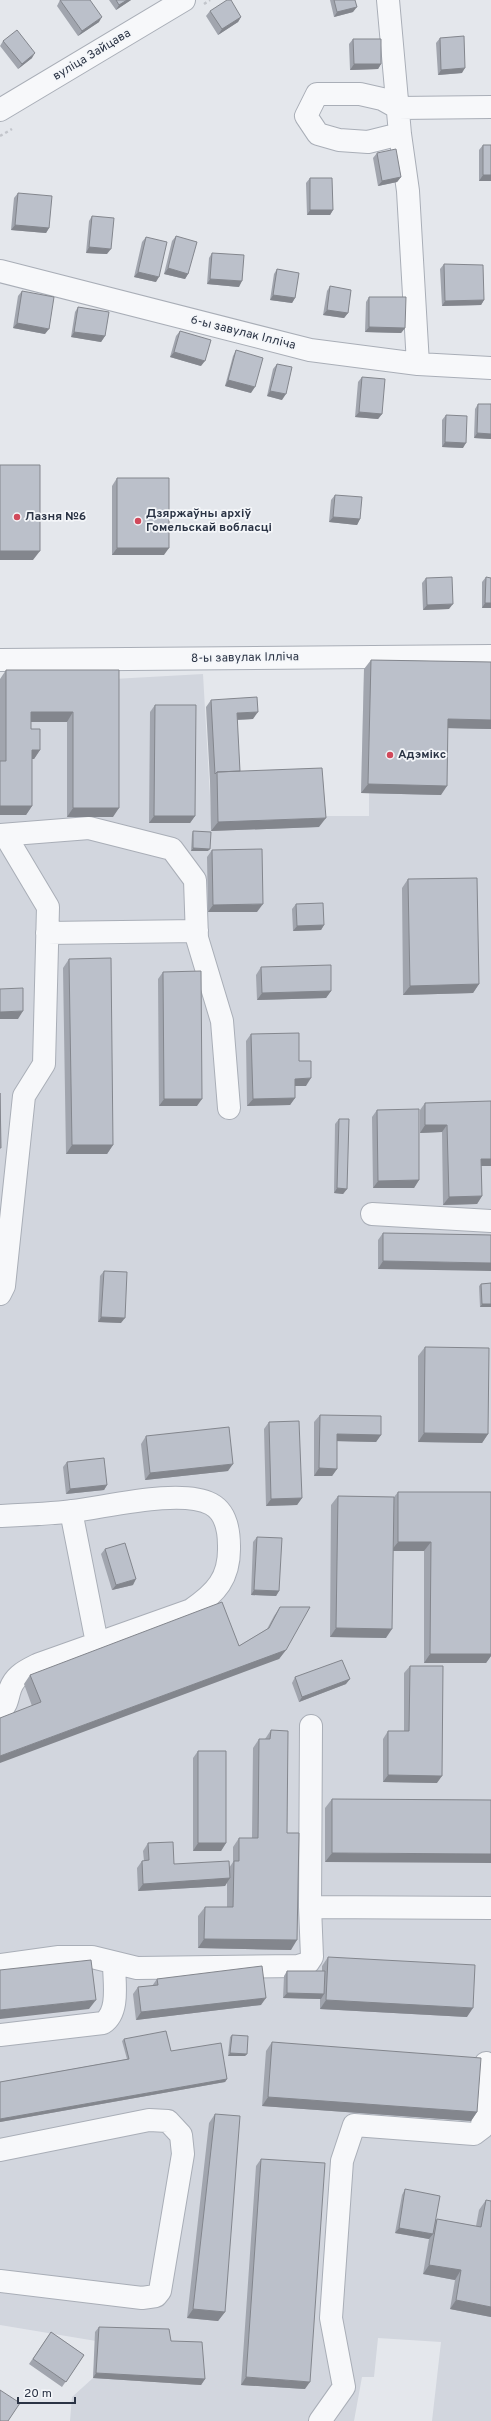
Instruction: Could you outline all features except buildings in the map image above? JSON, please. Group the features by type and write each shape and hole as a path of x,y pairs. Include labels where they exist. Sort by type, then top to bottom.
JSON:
{"street":[{"name":"вуліца Зайцава","path":"0,110 184,0"},
{"path":"388,0 400,134 408,191 418,364"},
{"path":"400,134 368,142 339,140 318,134 306,116 317,94 360,94 382,99 398,108 491,107"},
{"name":"6-ы завулак Ілліча","path":"0,271 310,350 418,364 491,368"},
{"name":"8-ы завулак Ілліча","path":"0,660 491,656"},
{"path":"0,1294 4,1286 24,1096 44,1064 48,907 3,835 89,828 172,850 195,880 197,938 222,1021 229,1108"},
{"path":"47,934 197,931"},
{"path":"372,1214 491,1221"},
{"path":"0,1516 71,1511 178,1497 198,1499 212,1504 221,1513 227,1523 230,1547 224,1580 209,1598 191,1610 39,1664 21,1673 14,1681 7,1702 0,1712"},
{"path":"71,1511 97,1643"},
{"path":"0,1965 59,1958 92,1958 137,1968 298,1966 308,1963 312,1958 310,1907 311,1726"},
{"path":"310,1907 491,1908"},
{"path":"0,2036 103,2023 112,2014 114,2004 114,1963"},
{"path":"320,2421 344,2387 331,2318 342,2162 354,2125 474,2134 482,2128 486,2063"},
{"path":"0,2150 148,2120 168,2121 182,2135 183,2154 160,2291 156,2296 142,2298 0,2281"}],"shaded area":[{"path":"364,669 491,672 491,2421 432,2421 441,2342 378,2338 374,2377 362,2377 354,2421 70,2421 72,2397 93,2378 96,2341 0,2325 0,679 113,679 203,674 212,831 319,827 318,816 369,816 369,793 361,793"}],"place":[{"name":"Лазня №6","path":"17,517"},
{"name":"Дзяржаўны архіў Гомельскай вобласці","path":"138,521"},
{"name":"Адэмікс","path":"390,755"}]}
